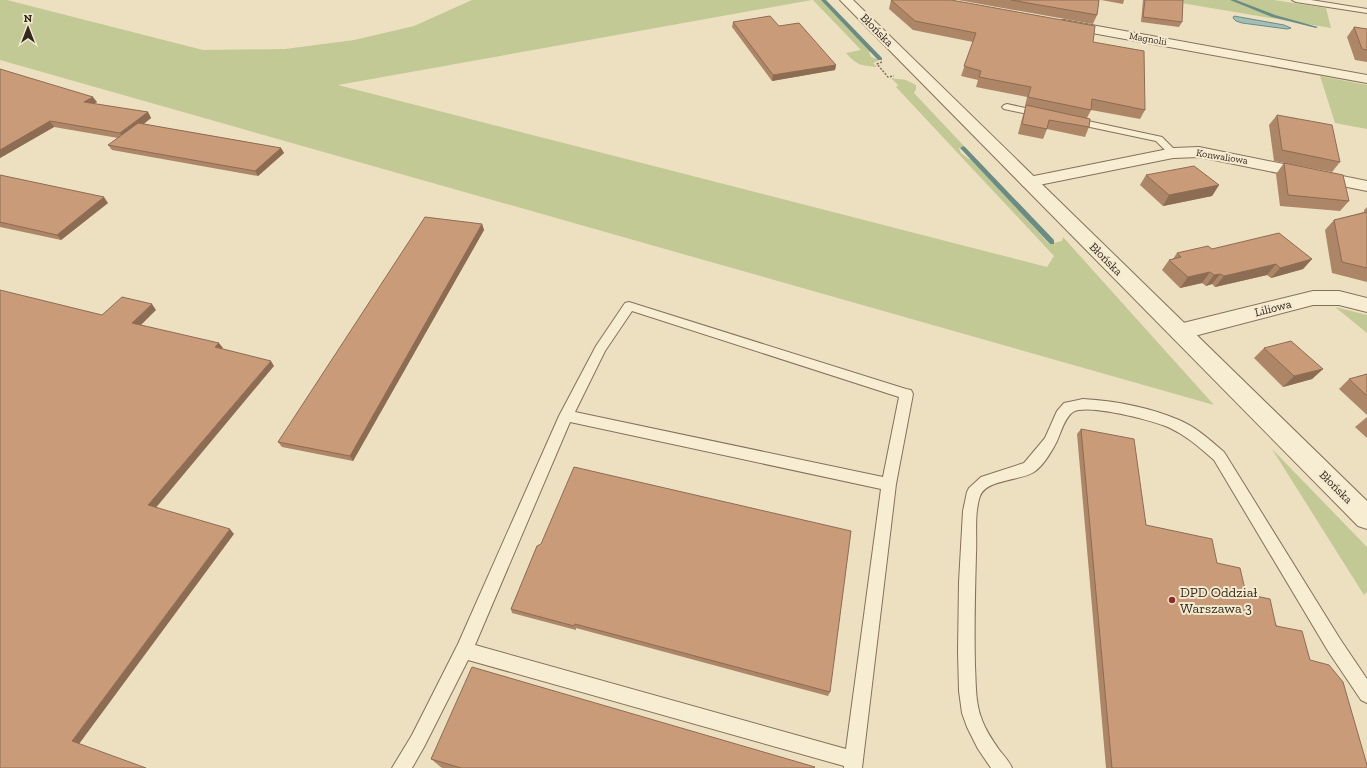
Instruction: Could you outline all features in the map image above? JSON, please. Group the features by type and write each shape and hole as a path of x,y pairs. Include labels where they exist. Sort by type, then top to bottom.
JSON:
{"street":[{"name":"Błońska","path":"846,0 1367,518"},
{"name":"Magnolii","path":"1052,22 1367,79"},
{"name":"Konwaliowa","path":"1029,182 1173,153 1199,152 1367,186"},
{"name":"Liliowa","path":"1179,332 1313,298 1339,298 1367,305"}],"lane":[{"path":"1296,0 1367,11"},
{"path":"1007,107 1053,117"},
{"path":"1068,120 1159,139 1173,153"},
{"path":"401,768 418,741 464,650 566,416 600,349 630,306 906,394 889,484 854,764 464,650"},
{"path":"1003,768 996,762 983,740 971,714 968,688 966,634 969,526 974,492 986,481 1029,468 1050,441 1062,415 1069,407 1083,404 1122,409 1148,415 1175,424 1199,439 1219,456 1334,645 1367,694"},
{"path":"566,416 889,484"}],"path":[{"path":"878,65 888,76"}],"green space":[{"path":"0,0 7,0 203,50 285,49 354,40 414,26 472,0 812,0 338,85 1047,267 1054,256 896,87 898,85 891,78 906,80 916,85 914,93 964,146 959,148 961,153 969,159 972,159 1049,244 1062,241 1063,237 1214,405 0,60"},
{"path":"813,0 822,0 871,51 869,52 871,57 879,60 873,63 877,67 860,64 846,53 861,50"},
{"path":"1163,0 1274,0 1326,8 1331,28"},
{"path":"1320,76 1367,85 1367,129 1335,123"},
{"path":"1335,307 1367,315 1367,333"},
{"path":"1272,449 1367,547 1367,592 1364,595"}],"water":[{"path":"1234,16 1284,25 1291,28 1287,29 1242,23 1236,21 1233,18"}],"building":[{"path":"891,0 951,0 1095,26 1093,42 1144,51 1145,110 1092,99 1091,110 1028,97 1031,87 979,77 981,71 964,66 976,33 915,21"},
{"path":"1011,0 1099,0 1097,15"},
{"path":"1145,0 1183,0 1182,22 1143,17"},
{"path":"770,16 779,26 799,23 836,65 773,75 733,22"},
{"path":"1354,27 1367,29 1367,50 1362,49"},
{"path":"0,69 93,97 84,102 148,112 120,133 50,121 0,150"},
{"path":"1026,105 1090,119 1089,127 1049,120 1047,129 1022,124"},
{"path":"1277,115 1332,125 1340,162 1282,150"},
{"path":"138,123 281,148 255,171 108,145"},
{"path":"1284,163 1343,175 1349,201 1288,195"},
{"path":"1194,166 1219,185 1169,195 1146,175"},
{"path":"0,175 104,197 57,235 0,222"},
{"path":"1367,212 1367,268 1342,262 1334,220"},
{"path":"425,217 482,224 350,456 278,442"},
{"path":"1279,233 1312,259 1280,268 1276,264 1224,276 1220,274 1214,275 1210,272 1188,277 1169,260 1181,257 1177,253 1208,246 1212,249"},
{"path":"0,290 102,315 122,297 152,304 132,323 219,343 215,347 271,361 148,505 230,529 72,741 146,768 0,768"},
{"path":"1291,341 1323,369 1294,376 1264,348"},
{"path":"1367,374 1367,396 1349,379"},
{"name":"DPD Oddział Warszawa 3","path":"1081,429 1134,439 1146,525 1212,539 1217,563 1240,568 1246,594 1270,599 1276,626 1302,631 1310,660 1329,665 1343,682 1367,768 1112,768"},
{"path":"574,467 851,531 830,692 575,624 574,626 511,609 537,546 541,544"},
{"path":"472,667 815,767 461,768 431,759"}],"waterway":[{"path":"823,0 880,59"},
{"path":"1232,0 1273,16 1316,27"},
{"path":"963,148 1052,242"}],"place":[{"name":"DPD Oddział Warszawa 3","path":"1172,600"}]}
